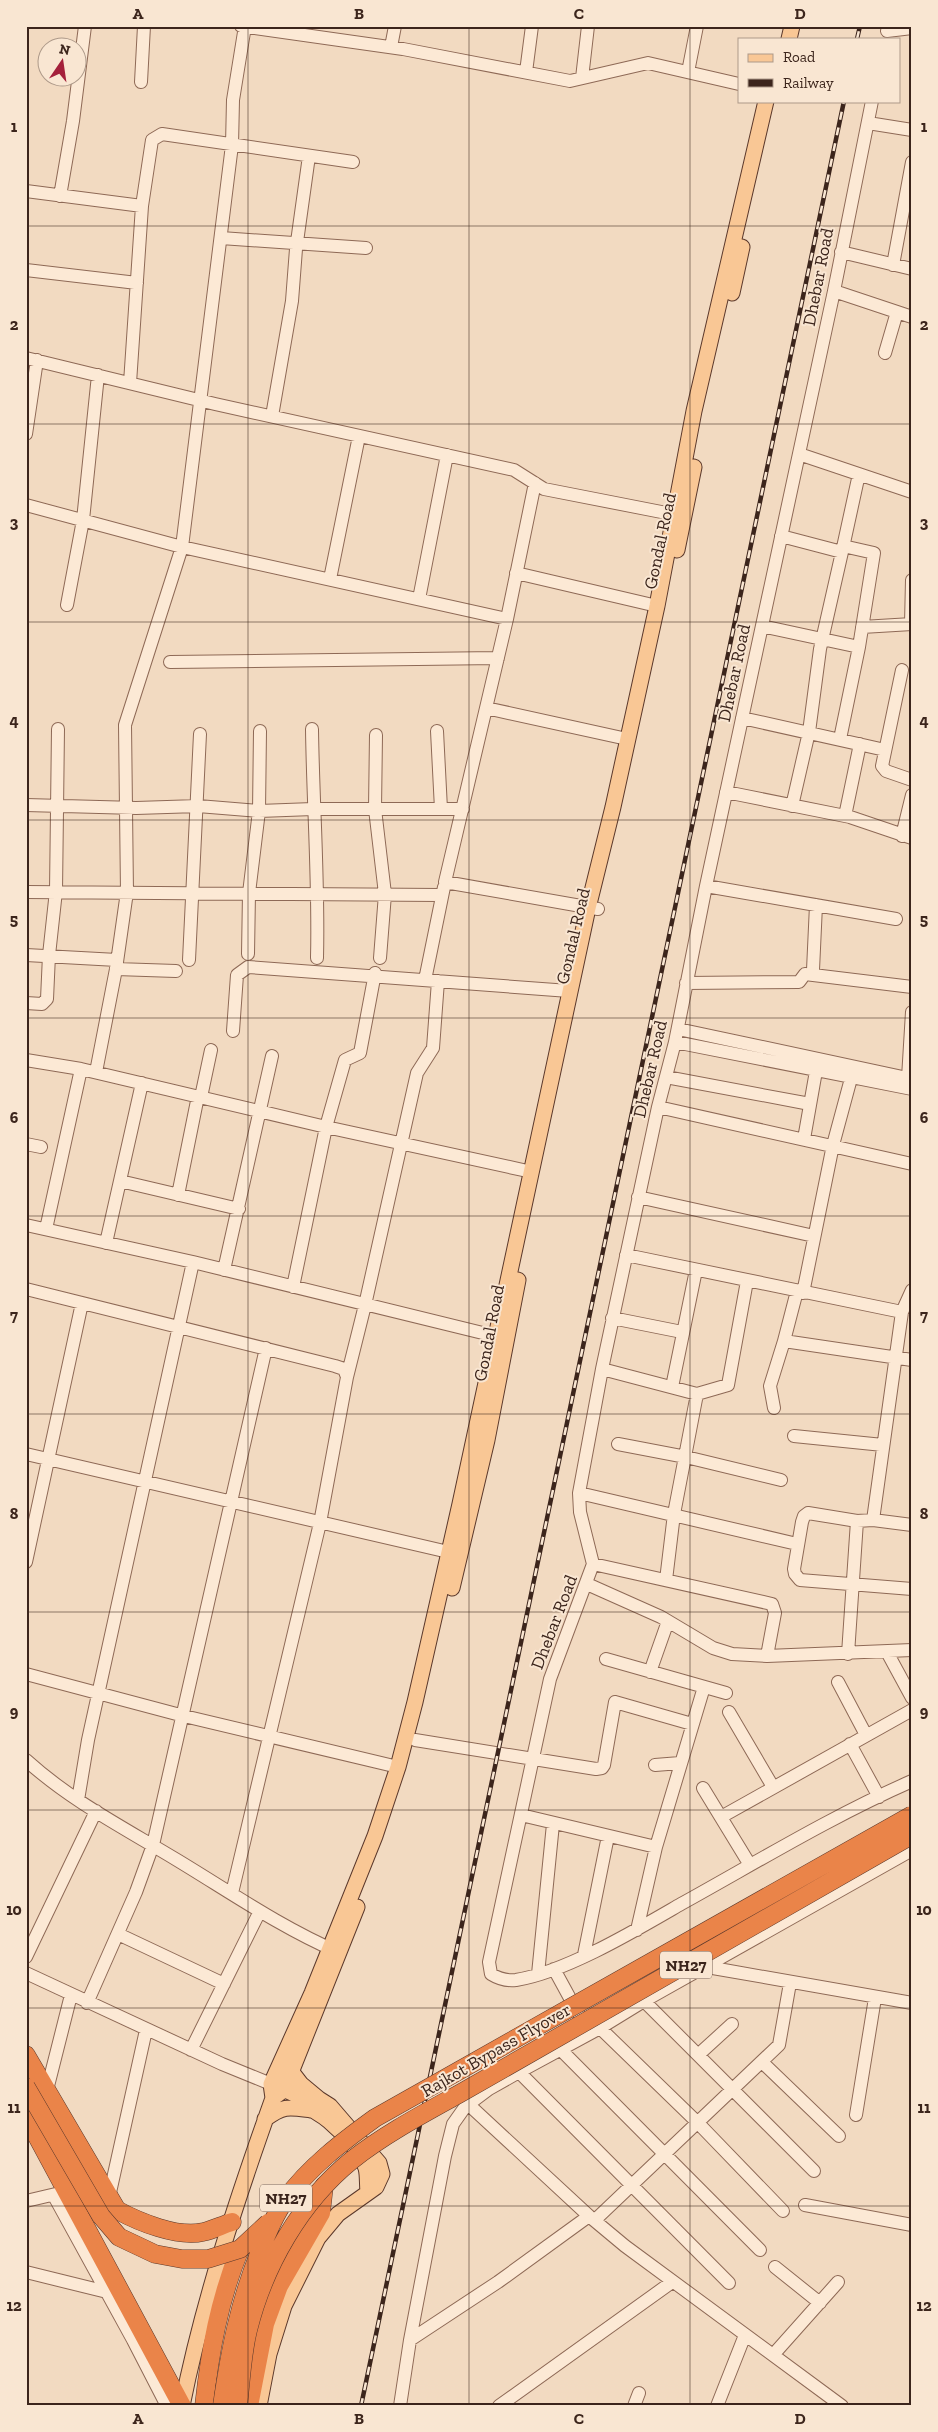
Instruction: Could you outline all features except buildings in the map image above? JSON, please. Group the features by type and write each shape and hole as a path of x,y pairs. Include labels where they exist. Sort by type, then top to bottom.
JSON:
{"highway":[{"name":"Rajkot Bypass Flyover","path":"222,2406 233,2333 245,2287 272,2220 306,2176 338,2145 375,2118 912,1814"},
{"name":"Rajkot Bypass Flyover","path":"238,2406 248,2331 271,2264 287,2237 324,2186 352,2160 399,2129 912,1835"},
{"path":"26,2055 117,2210 137,2221 189,2233 202,2232 232,2222"},
{"path":"26,2087 101,2216 118,2237 155,2254 182,2258 208,2258 240,2249"},
{"path":"26,2116 60,2193 182,2406"},
{"path":"249,2406 265,2324 279,2286 321,2213 324,2186"},
{"path":"204,2406 217,2314 226,2283 240,2249 272,2220"}],"main road":[{"path":"276,2091 292,2071 375,1836 401,1772 455,1554 495,1336 570,991 593,908 627,739 679,515 694,411 766,102"},
{"name":"Gondal Road","path":"401,1772 415,1740 455,1554 487,1440 593,908 679,515 775,102"},
{"path":"182,2406 201,2320 266,2119 334,1950"},
{"path":"292,2071 311,2103"},
{"path":"259,2406 269,2354 284,2306 318,2238 338,2214 379,2182 382,2174 379,2164 343,2118 330,2106 311,2103 276,2091"},
{"path":"266,2119 279,2109 311,2103"}],"street":[{"path":"60,196 73,121 85,26"},
{"path":"142,82 144,26"},
{"path":"241,26 390,47 570,81 648,63 738,84"},
{"path":"96,1072 117,964 127,892 125,725 182,547 202,401 232,145 233,100 245,26"},
{"path":"390,47 395,26"},
{"path":"526,72 532,26"},
{"path":"582,78 588,26"},
{"path":"688,72 697,26"},
{"path":"887,32 912,28"},
{"name":"Dhebar Road","path":"872,102 840,252 834,291 706,886 678,1029 658,1107 602,1369 579,1493 580,1512 593,1564 554,1667 531,1760 489,1969 491,1974 503,1980 515,1980 554,1969 637,1930 750,1866 912,1781"},
{"path":"868,123 912,130"},
{"path":"130,383 142,206 150,144 155,137 162,134 353,162"},
{"path":"272,416 292,301 296,243 309,156"},
{"path":"893,265 912,162"},
{"path":"26,191 142,206"},
{"path":"221,238 366,248"},
{"path":"840,252 912,269"},
{"path":"26,270 137,283"},
{"path":"834,291 912,318"},
{"path":"885,353 897,312"},
{"path":"26,434 32,359 202,401 514,470 544,489 679,515"},
{"path":"67,606 83,520 98,375"},
{"path":"330,580 359,436"},
{"path":"799,454 912,492"},
{"path":"419,599 446,455"},
{"path":"792,806 809,732 822,639 859,474"},
{"path":"232,1893 271,1736 320,1523 347,1377 366,1305 401,1143 418,1073 433,1048 431,981 441,895 507,619 535,483"},
{"path":"26,505 182,547 507,619"},
{"path":"781,536 842,549 874,553 859,647 840,739"},
{"path":"516,572 657,606"},
{"path":"862,627 911,624 912,580"},
{"path":"762,626 859,647"},
{"path":"170,662 498,658"},
{"path":"902,670 882,766 886,771 912,780"},
{"path":"486,708 627,739"},
{"path":"742,718 885,750"},
{"path":"312,728 313,809 318,893 317,958"},
{"path":"26,1003 42,1004 46,1002 48,955 56,891 58,729"},
{"path":"437,731 441,809"},
{"path":"248,954 248,893 259,811 260,732"},
{"path":"189,960 198,806 200,734"},
{"path":"376,734 375,809 385,894 380,958"},
{"path":"845,816 860,744"},
{"path":"726,792 845,816 907,837 912,795"},
{"path":"26,805 127,808 198,806 259,811 463,809"},
{"path":"445,882 593,908"},
{"path":"706,886 896,918"},
{"path":"26,892 441,895"},
{"path":"813,970 816,905"},
{"path":"26,955 48,955 176,971"},
{"path":"233,1031 237,975 248,967 570,991"},
{"path":"686,983 799,982 805,974 912,987"},
{"path":"293,1287 326,1127 345,1060 360,1053 374,975"},
{"path":"678,1029 853,1072 910,1082 912,1012"},
{"path":"675,1042 816,1071 853,1072"},
{"path":"178,1195 211,1050"},
{"path":"224,1270 272,1056"},
{"path":"26,1060 81,1068 326,1127 532,1172"},
{"path":"46,1229 81,1068"},
{"path":"804,1139 816,1071"},
{"path":"774,1408 770,1386 800,1292 833,1145 853,1072"},
{"path":"666,1077 810,1104"},
{"path":"106,1243 142,1083"},
{"path":"658,1107 912,1164"},
{"path":"26,1144 41,1146"},
{"path":"120,1181 239,1209"},
{"path":"638,1198 814,1236"},
{"path":"26,1225 193,1262 495,1336"},
{"path":"626,1255 902,1312"},
{"path":"78,1800 98,1695 193,1262"},
{"path":"672,1387 696,1270"},
{"path":"602,1369 697,1394 728,1385 747,1281"},
{"path":"26,1289 335,1366 344,1369 347,1377"},
{"path":"873,1520 902,1312 912,1290"},
{"path":"26,1562 82,1303"},
{"path":"612,1318 682,1332"},
{"path":"784,1341 912,1360"},
{"path":"87,2003 118,1934 153,1845 184,1716 266,1348"},
{"path":"666,1580 674,1514 697,1394"},
{"path":"794,1436 883,1445"},
{"path":"618,1444 686,1457 781,1480"},
{"path":"26,1454 455,1554"},
{"path":"579,1493 798,1544"},
{"path":"912,1525 873,1520 857,1521 808,1513 804,1516 802,1522 794,1569 795,1574 800,1580 912,1589"},
{"path":"848,1654 857,1521"},
{"path":"593,1564 772,1604 775,1613 767,1656"},
{"path":"587,1584 668,1621 721,1651 767,1656 912,1650"},
{"path":"650,1672 668,1621"},
{"path":"886,1652 912,1698"},
{"path":"606,1659 726,1693"},
{"path":"26,1674 98,1695 271,1736 401,1772"},
{"path":"838,1682 866,1735"},
{"path":"637,1930 656,1847 704,1687"},
{"path":"415,1740 596,1770 602,1768 615,1702 692,1724"},
{"path":"722,1817 912,1710"},
{"path":"729,1712 773,1788"},
{"path":"850,1744 879,1797"},
{"path":"27,1762 78,1800 260,1911 334,1950"},
{"path":"655,1765 680,1764"},
{"path":"703,1788 750,1866"},
{"path":"26,1957 96,1811"},
{"path":"521,1815 656,1847"},
{"path":"538,1974 553,1824"},
{"path":"584,1955 608,1836"},
{"path":"400,2406 410,2340 445,2156 454,2124 468,2104 519,2072 596,2031 644,2001 912,1850"},
{"path":"191,2050 260,1911"},
{"path":"118,1934 224,1984"},
{"path":"707,1967 912,2004"},
{"path":"554,1969 578,2012 596,2031 698,2123 783,2211"},
{"path":"26,1973 276,2091"},
{"path":"410,2340 592,2218 698,2123 762,2062 781,2041 790,1983"},
{"path":"47,2090 71,1995"},
{"path":"856,2116 875,1998"},
{"path":"644,2001 814,2171"},
{"path":"698,2055 732,2024"},
{"path":"109,2197 146,2030"},
{"path":"560,2049 760,2250"},
{"path":"762,2062 840,2136"},
{"path":"519,2072 729,2283"},
{"path":"468,2104 592,2218 672,2282 842,2406"},
{"path":"26,2201 60,2193 107,2292 167,2406"},
{"path":"805,2205 912,2225"},
{"path":"775,2267 820,2303"},
{"path":"26,2272 107,2292"},
{"path":"499,2406 672,2282"},
{"path":"774,2355 838,2282"},
{"path":"717,2406 745,2335"},
{"path":"634,2406 639,2393"}],"railway":[{"path":"857,38 860,26"},
{"path":"361,2406 844,102"}]}
